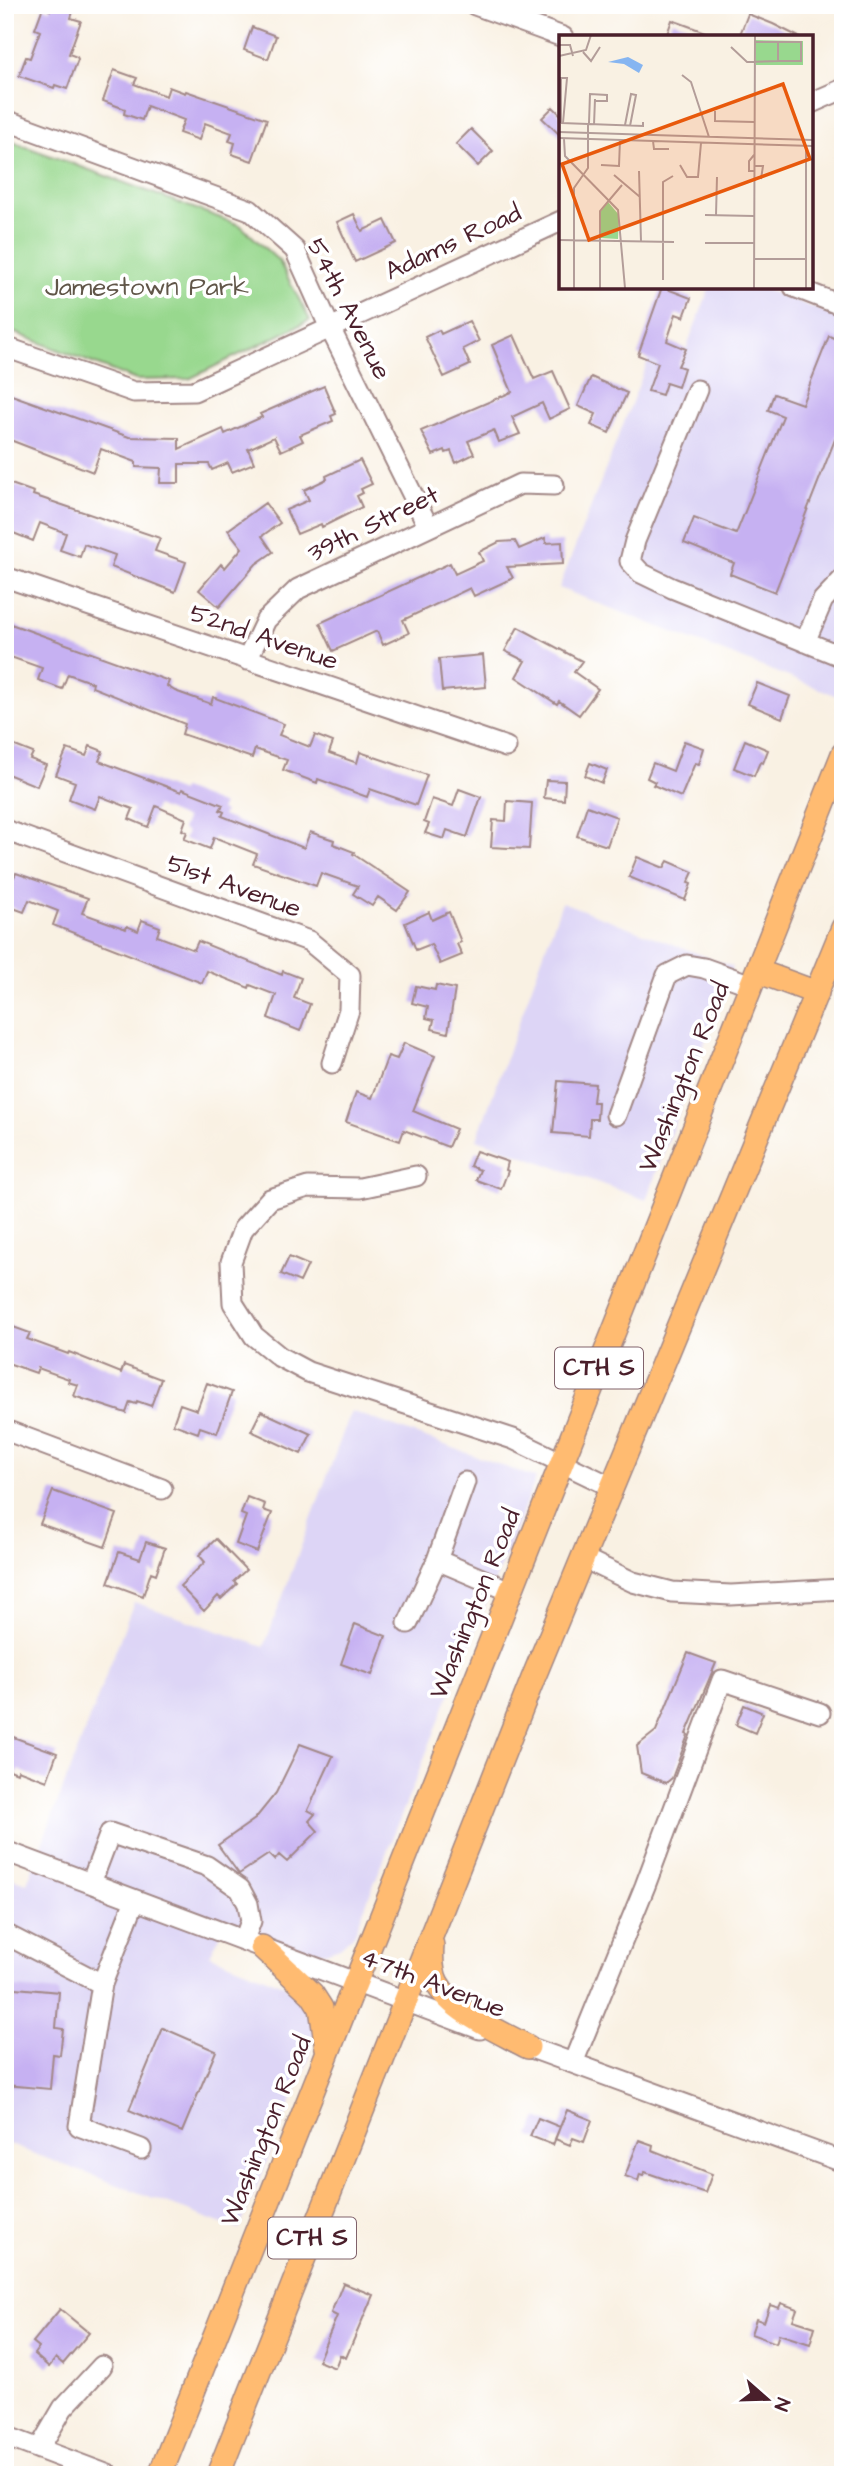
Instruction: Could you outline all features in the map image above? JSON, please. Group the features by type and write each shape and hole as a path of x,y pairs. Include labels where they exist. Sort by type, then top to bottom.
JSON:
{"main road":[{"name":"Washington Road","path":"160,2475 843,754"},
{"name":"CTH S","path":"218,2475 583,1558 843,928"},
{"path":"754,978 817,993"},
{"path":"432,1932 432,1966 440,1988 474,2017 528,2047"},
{"path":"253,1943 312,1994 321,2008 327,2051"}],"street":[{"path":"475,5 559,36"},
{"path":"813,102 843,89"},
{"name":"54th Avenue","path":"5,120 250,210 295,250 330,328 428,526"},
{"name":"Adams Road","path":"5,347 134,392 194,391 559,222"},
{"path":"799,289 843,306"},
{"path":"697,390 635,541 630,561 641,573 673,588 843,657"},
{"name":"39th Street","path":"247,660 266,620 298,589 520,484 554,485"},
{"name":"52nd Avenue","path":"5,576 506,747"},
{"path":"805,642 823,600 843,579"},
{"name":"51st Avenue","path":"5,830 309,941 350,975 349,1010 332,1063"},
{"path":"616,1115 667,975 687,965 754,978"},
{"path":"416,1176 360,1188 308,1187 270,1199 243,1229 239,1240 232,1262 233,1303 254,1336 280,1357 308,1372 513,1439 612,1487"},
{"path":"5,1430 162,1489"},
{"path":"408,1623 437,1560 465,1482"},
{"path":"583,1558 633,1582 672,1592 731,1595 843,1589"},
{"path":"437,1560 510,1591"},
{"path":"573,2063 645,1886 722,1680 820,1713"},
{"path":"91,1883 110,1833 207,1866 240,1889 248,1904 253,1943"},
{"name":"47th Avenue","path":"5,1851 405,2002 843,2162"},
{"path":"135,1900 102,1984 79,2126 141,2149"},
{"path":"5,1934 102,1984"},
{"path":"39,2449 63,2409 102,2366"},
{"path":"5,2436 108,2475"}],"shaded area":[{"path":"709,289 763,289 843,319 843,692 840,697 559,588 650,356 680,365"},
{"path":"562,902 733,967 646,1200 477,1139"},
{"path":"351,1411 536,1478 354,1934 340,1947 325,1952 306,1950 227,1921 210,1955 284,1985 298,1995 317,2018 309,2059 239,2230 5,2143 5,1876 27,1883 134,1602 264,1647"}],"green space":[{"name":"Jamestown Park","path":"5,139 240,225 279,261 310,320 189,379 136,380 5,329"}],"building":[{"path":"51,5 75,5 71,18 81,21 69,54 78,59 67,89 55,85 54,88 19,76 26,57 30,58 40,31 35,29 43,7 50,10"},
{"path":"748,14 795,35 740,35"},
{"path":"672,20 713,35 667,35"},
{"path":"252,27 276,36 268,59 244,50"},
{"path":"114,70 137,78 134,84 166,96 169,87 267,119 252,161 232,154 235,143 229,141 232,133 205,123 199,140 179,133 184,120 147,106 142,120 124,114 125,109 103,101"},
{"path":"553,107 559,113 559,134 542,118"},
{"path":"471,129 493,151 478,166 456,144"},
{"path":"354,214 362,231 385,220 396,243 355,262 337,222"},
{"path":"661,289 691,298 684,317 676,314 667,341 686,349 678,366 684,368 678,387 666,383 662,395 648,391 658,363 638,355"},
{"path":"469,321 479,341 463,349 470,365 444,377 425,337 439,330 441,334"},
{"path":"514,335 534,379 553,371 570,409 549,419 542,403 512,417 520,434 499,442 494,430 468,441 474,454 456,463 451,451 446,453 445,450 433,455 421,431 512,392 492,345"},
{"path":"829,336 843,342 843,419 775,592 730,574 734,563 684,543 694,518 736,534 783,416 768,410 774,394 802,404"},
{"path":"591,377 627,393 609,433 591,425 596,414 578,406"},
{"path":"324,386 336,414 331,416 333,421 300,435 303,441 281,451 274,437 248,449 254,463 232,472 228,463 212,470 209,464 179,464 179,483 160,483 161,468 136,467 136,462 101,449 93,472 5,438 5,405 9,394 129,437 179,438 179,449 223,429 225,434 262,417 260,414"},
{"path":"360,460 372,484 361,489 363,493 357,496 362,507 322,527 321,524 297,534 286,510 309,500 304,490"},
{"path":"11,484 34,492 33,495 160,538 155,551 186,562 175,592 111,567 115,555 84,544 80,557 60,550 66,533 40,523 33,541 11,532 5,528 5,498"},
{"path":"265,503 280,523 262,536 273,552 256,564 219,607 199,590 221,564 225,568 242,548 228,530"},
{"path":"545,538 546,543 562,542 563,564 507,567 513,578 474,596 470,588 403,620 409,633 383,645 377,631 333,651 320,623 450,563 455,574 483,561 479,552 499,542 515,541 519,549"},
{"path":"8,623 169,681 167,686 175,691 211,704 213,697 284,724 279,735 310,747 315,735 333,742 329,753 357,763 360,752 427,775 416,805 370,789 367,797 318,779 317,783 283,770 287,760 255,749 252,758 182,734 185,724 92,687 93,683 68,674 62,689 38,680 42,668 5,655 5,631"},
{"path":"518,627 582,661 574,672 598,689 579,715 516,677 525,661 505,651"},
{"path":"483,655 486,687 442,691 439,659"},
{"path":"757,683 790,696 782,718 748,704"},
{"path":"745,740 768,750 754,776 734,768"},
{"path":"684,741 704,748 699,764 695,763 681,797 653,785 655,782 647,778 653,763 673,771"},
{"path":"5,742 33,753 30,759 46,765 37,786 5,773"},
{"path":"90,746 103,751 99,761 223,805 220,810 224,812 222,816 304,848 310,832 334,840 333,844 354,852 353,854 410,892 397,910 378,897 372,906 353,894 358,886 321,873 316,886 253,864 257,854 214,837 210,849 184,839 187,832 182,830 186,819 156,806 148,827 129,819 133,809 100,796 95,809 69,799 75,782 56,775 67,749 86,756"},
{"path":"590,763 607,770 602,783 585,776"},
{"path":"546,780 565,781 564,800 544,798"},
{"path":"459,789 481,797 467,837 447,830 444,839 425,833 429,824 424,822 432,799 453,806"},
{"path":"507,801 532,803 529,849 491,847 493,820 506,821"},
{"path":"587,806 617,817 607,846 577,836"},
{"path":"637,857 664,868 668,861 693,872 685,900 629,877"},
{"path":"16,873 88,898 82,913 138,931 142,920 160,927 157,936 194,950 198,941 282,975 283,971 301,978 294,998 310,1004 300,1031 268,1018 276,995 250,985 249,988 207,971 202,983 53,925 58,911 29,900 24,912 5,905 5,888 10,875 14,877"},
{"path":"429,912 432,920 449,912 461,942 457,944 462,955 440,964 431,944 416,950 405,923"},
{"path":"436,985 455,989 448,1033 432,1029 434,1020 426,1018 428,1007 412,1003 416,986 435,990"},
{"path":"404,1043 435,1056 413,1111 456,1129 448,1147 404,1130 400,1141 346,1122 356,1092 372,1098 388,1056 397,1059"},
{"path":"558,1081 595,1084 593,1102 598,1102 597,1119 590,1119 589,1136 553,1133"},
{"path":"476,1151 508,1162 508,1171 501,1189 476,1180 480,1170 470,1166"},
{"path":"289,1257 308,1265 300,1282 281,1274"},
{"path":"5,1324 30,1333 27,1339 121,1373 124,1365 161,1379 151,1406 137,1401 136,1404 130,1402 126,1413 74,1396 78,1385 68,1382 69,1379 38,1368 36,1373 5,1362"},
{"path":"207,1383 232,1392 217,1433 200,1427 198,1433 173,1424 180,1404 197,1410"},
{"path":"261,1411 311,1434 301,1454 251,1431"},
{"path":"53,1491 117,1514 105,1547 40,1524"},
{"path":"247,1497 265,1504 263,1510 272,1513 257,1552 236,1544 246,1516 241,1514"},
{"path":"216,1539 246,1570 234,1581 237,1584 221,1599 218,1596 204,1611 180,1586 205,1562 199,1555"},
{"path":"146,1542 165,1548 156,1574 151,1572 143,1596 108,1583 119,1552 140,1559"},
{"path":"355,1624 386,1636 372,1675 341,1664"},
{"path":"688,1653 716,1663 686,1734 688,1735 672,1778 666,1783 641,1773 637,1746 656,1731"},
{"path":"744,1705 763,1713 755,1733 736,1725"},
{"path":"5,1734 57,1753 47,1781 5,1768"},
{"path":"300,1744 333,1756 308,1810 315,1814 309,1821 318,1831 287,1862 279,1855 275,1860 269,1854 239,1874 218,1845 255,1819 276,1793"},
{"path":"5,1987 59,1992 56,2028 63,2029 60,2055 53,2054 50,2089 5,2085"},
{"path":"163,2028 216,2051 182,2132 129,2110"},
{"path":"567,2110 592,2120 584,2142 573,2138 570,2145 555,2139"},
{"path":"538,2118 560,2127 553,2145 530,2136"},
{"path":"639,2140 653,2145 652,2150 712,2174 705,2193 645,2172 640,2174 638,2181 625,2176"},
{"path":"343,2283 373,2295 346,2358 340,2355 335,2368 318,2361 337,2316 331,2313"},
{"path":"781,2303 797,2309 793,2320 815,2327 810,2344 779,2334 776,2343 751,2334 756,2319 764,2322 770,2305 779,2308"},
{"path":"60,2309 89,2333 63,2364 56,2358 49,2367 34,2354 39,2347 33,2342"}]}
